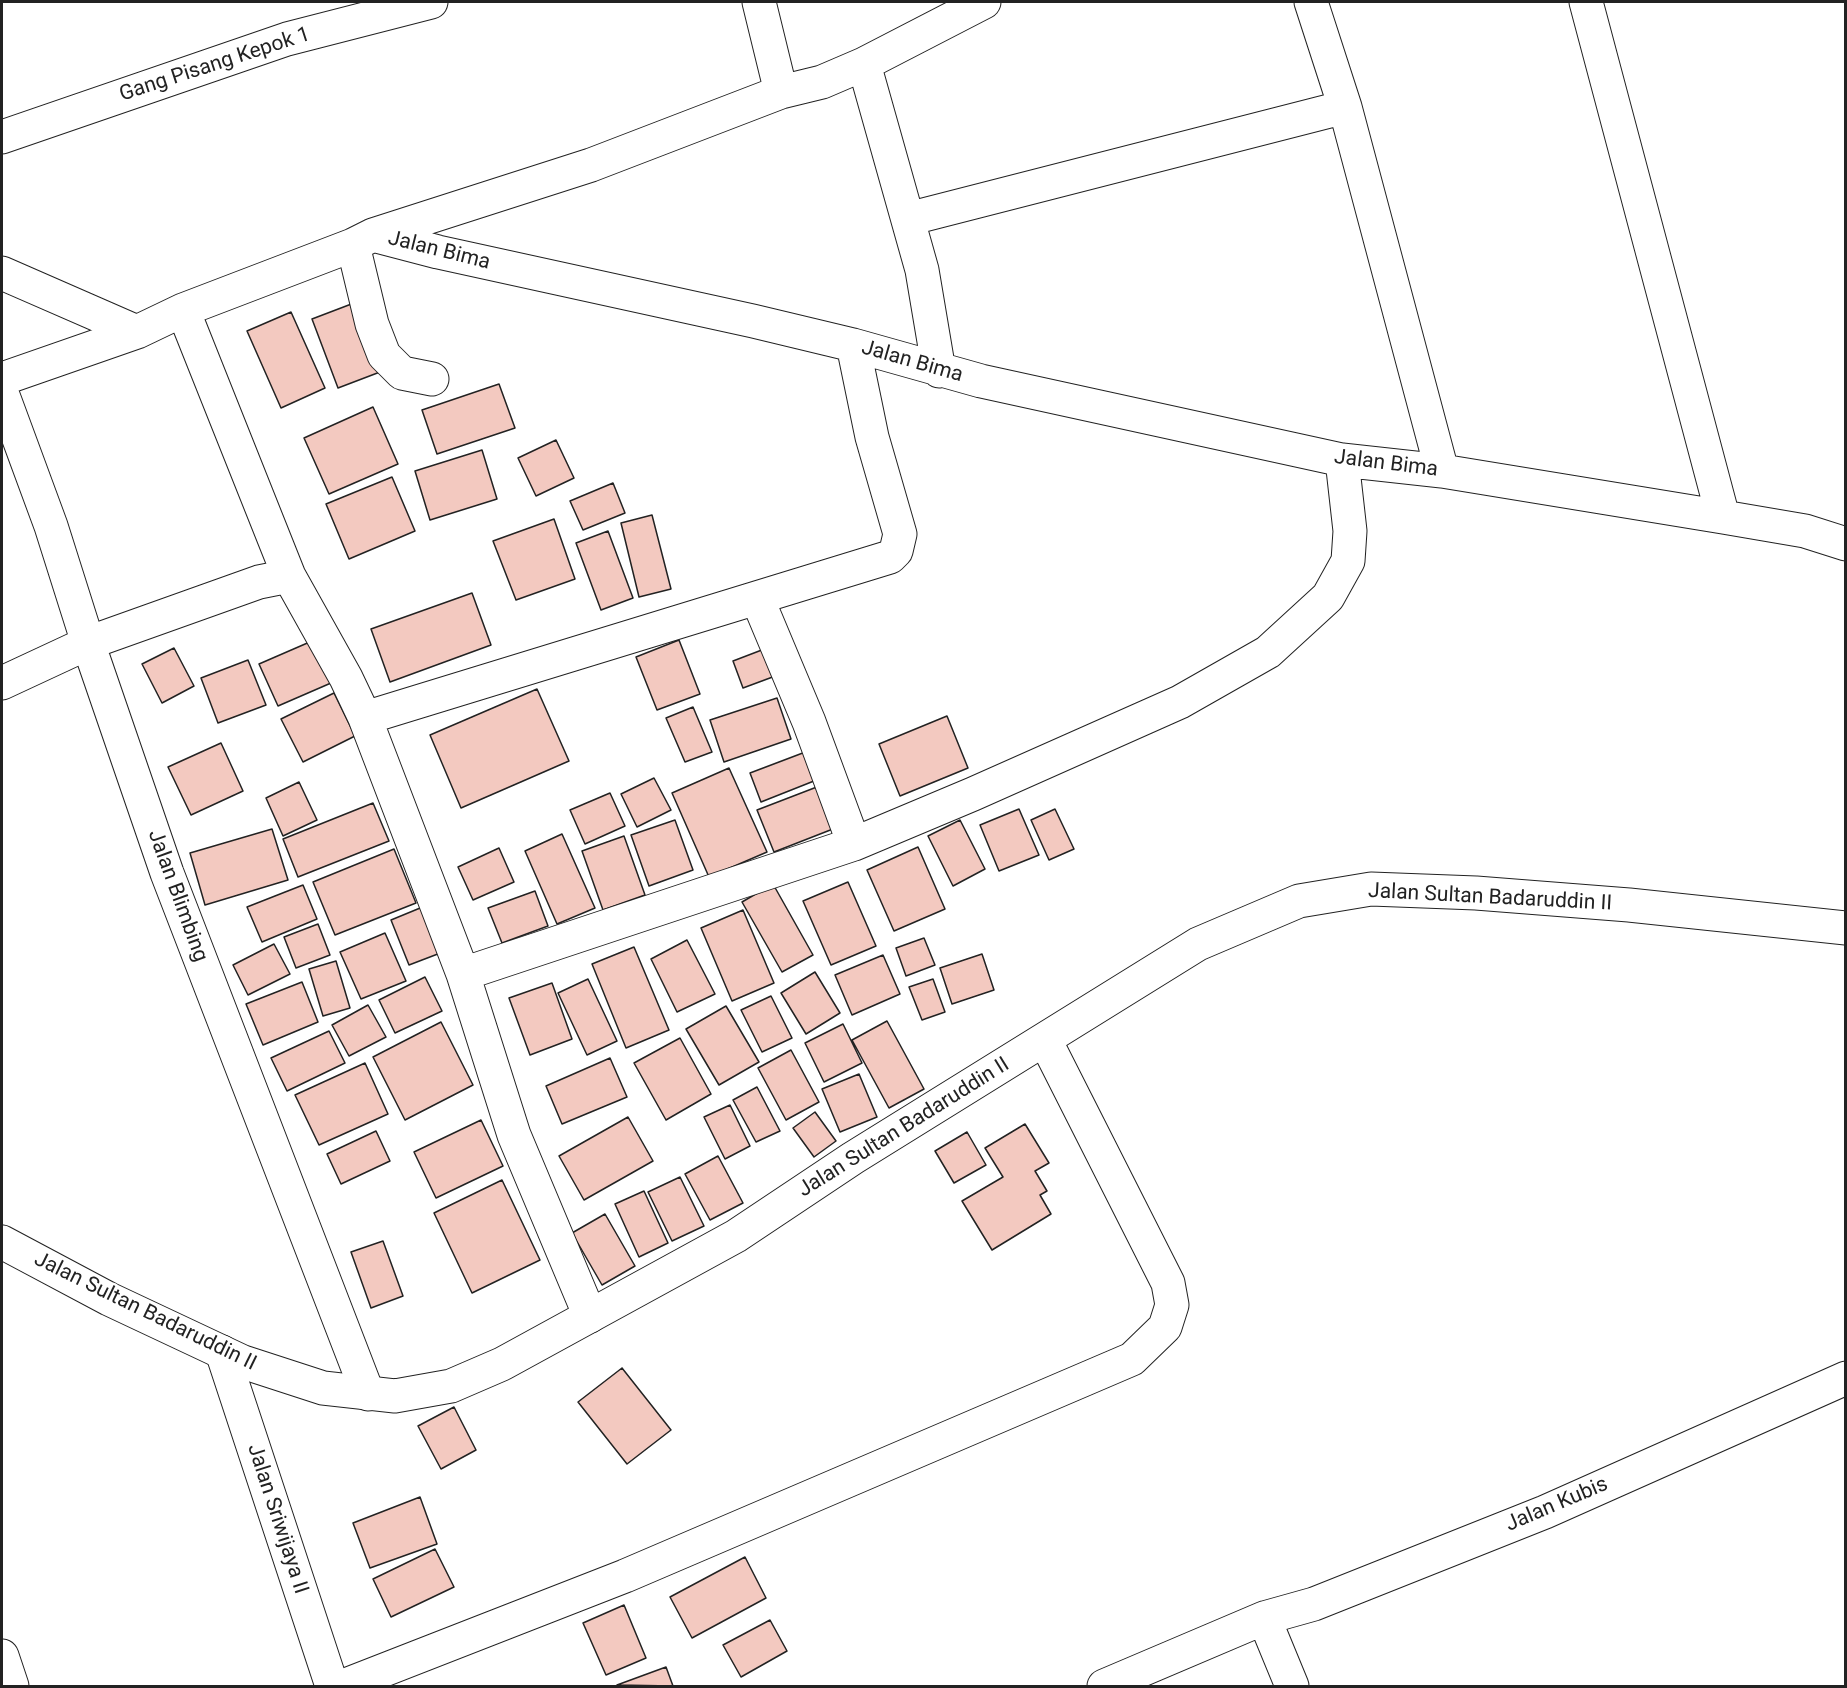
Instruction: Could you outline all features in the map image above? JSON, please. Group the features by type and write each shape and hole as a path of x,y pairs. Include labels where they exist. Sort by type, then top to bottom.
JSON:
{"street":[{"name":"Gang Pisang Kepok 1","path":"2,137 287,39 431,2"},
{"path":"759,2 781,92"},
{"path":"2,379 136,332 183,310 363,240 591,165 781,92 822,82 864,64 984,2"},
{"path":"1311,2 1345,106 1442,471"},
{"path":"1586,2 1723,517"},
{"path":"864,64 922,270 939,371"},
{"path":"908,219 1345,106"},
{"path":"363,240 372,324 384,356 402,373 432,379"},
{"name":"Jalan Bima","path":"363,240 438,252 753,321 853,345 939,371 1342,460 1442,471 1723,517 1804,531 1845,544"},
{"path":"2,273 136,332"},
{"path":"183,310 289,576 346,678 365,718 463,974 514,1135 590,1316"},
{"path":"365,718 890,557 896,551 900,534 872,437 853,345"},
{"name":"Jalan Blimbing","path":"2,393 51,526 166,873 368,1394"},
{"path":"463,974 854,844 1180,702 1268,652 1328,597 1348,561 1350,531 1342,460"},
{"path":"2,683 88,643 259,582 289,576"},
{"path":"757,598 809,722 854,844"},
{"name":"Jalan Sultan Badaruddin II","path":"2,1242 109,1299 243,1362 323,1388 394,1396 451,1386 502,1364 590,1316 736,1236 853,1158 1198,944 1299,901 1371,889 1476,893 1629,905 1845,928"},
{"path":"343,1686 625,1576 1132,1359 1165,1327 1172,1305 1168,1284 1045,1040"},
{"name":"Jalan Sriwijaya II","path":"222,1352 332,1686"},
{"name":"Jalan Kubis","path":"1104,1686 1264,1618 1314,1604 1545,1512 1845,1378"},
{"path":"1264,1618 1292,1686"},
{"path":"2,1656 12,1686"}],"building":[{"path":"354,303 380,372 338,388 312,319"},
{"path":"291,312 325,388 281,408 247,331"},
{"path":"499,384 515,428 437,454 422,410"},
{"path":"373,407 398,464 329,494 304,438"},
{"path":"556,440 574,478 536,496 518,458"},
{"path":"482,450 497,499 430,520 415,471"},
{"path":"392,477 415,531 349,559 326,504"},
{"path":"613,483 625,513 583,530 570,501"},
{"path":"652,515 671,589 639,597 621,523"},
{"path":"554,519 575,579 516,600 493,541"},
{"path":"608,531 633,598 601,610 576,543"},
{"path":"472,593 491,645 390,682 371,629"},
{"path":"679,640 700,694 657,710 636,657"},
{"path":"312,641 331,683 278,706 259,664"},
{"path":"174,648 194,686 162,703 142,664"},
{"path":"767,648 778,675 743,688 733,661"},
{"path":"248,660 266,705 218,723 201,678"},
{"path":"537,689 569,761 461,808 430,735"},
{"path":"334,693 355,736 303,762 281,719"},
{"path":"777,698 791,739 724,762 710,720"},
{"path":"693,707 712,752 685,762 666,718"},
{"path":"947,716 968,768 900,796 879,744"},
{"path":"221,743 243,791 191,815 168,767"},
{"path":"808,751 819,779 761,802 750,773"},
{"path":"729,768 767,852 709,877 672,793"},
{"path":"654,778 671,810 637,827 621,794"},
{"path":"299,782 317,820 283,836 266,798"},
{"path":"822,785 838,827 774,852 757,810"},
{"path":"610,793 625,826 585,844 570,810"},
{"path":"373,803 389,841 298,877 283,839"},
{"path":"1019,809 1039,855 999,871 980,825"},
{"path":"1055,809 1074,849 1049,860 1031,820"},
{"path":"675,820 693,870 649,886 631,835"},
{"path":"960,820 985,869 953,886 928,836"},
{"path":"272,829 288,880 205,905 190,853"},
{"path":"562,834 595,908 557,924 525,851"},
{"path":"624,836 645,895 603,910 582,851"},
{"path":"918,847 945,909 894,931 867,870"},
{"path":"499,848 514,882 473,900 458,867"},
{"path":"394,849 416,903 335,935 313,882"},
{"path":"848,882 876,946 831,965 803,901"},
{"path":"773,884 813,955 782,972 742,902"},
{"path":"303,885 317,919 262,942 247,907"},
{"path":"535,891 548,926 502,943 488,908"},
{"path":"425,906 443,952 409,965 391,920"},
{"path":"743,910 774,983 732,1001 701,928"},
{"path":"318,924 330,955 296,968 284,937"},
{"path":"385,933 406,981 361,999 340,952"},
{"path":"924,938 935,965 906,976 896,948"},
{"path":"687,940 715,994 677,1012 651,959"},
{"path":"274,944 290,974 248,995 233,965"},
{"path":"634,947 669,1030 626,1048 592,964"},
{"path":"982,954 994,990 952,1004 940,968"},
{"path":"883,955 900,994 852,1015 835,975"},
{"path":"336,961 350,1008 323,1016 309,969"},
{"path":"815,972 840,1013 806,1034 781,993"},
{"path":"425,977 442,1011 395,1033 379,1000"},
{"path":"588,979 617,1041 587,1055 558,993"},
{"path":"933,979 945,1012 922,1020 909,987"},
{"path":"302,982 318,1022 263,1045 246,1004"},
{"path":"552,983 572,1039 530,1055 509,998"},
{"path":"771,996 792,1038 762,1052 741,1010"},
{"path":"368,1005 386,1037 349,1056 332,1025"},
{"path":"726,1006 759,1062 719,1085 686,1029"},
{"path":"887,1021 924,1089 889,1108 852,1040"},
{"path":"441,1022 473,1085 405,1120 373,1057"},
{"path":"843,1024 862,1063 824,1082 805,1043"},
{"path":"329,1031 345,1063 287,1091 271,1058"},
{"path":"680,1038 711,1094 666,1120 634,1063"},
{"path":"791,1050 819,1102 786,1120 758,1068"},
{"path":"610,1058 627,1097 562,1124 546,1086"},
{"path":"365,1063 388,1114 319,1145 295,1095"},
{"path":"859,1074 877,1117 840,1132 822,1089"},
{"path":"757,1087 780,1131 756,1142 733,1100"},
{"path":"730,1105 750,1146 725,1159 704,1117"},
{"path":"815,1112 836,1141 814,1157 793,1128"},
{"path":"628,1117 653,1161 584,1200 559,1156"},
{"path":"481,1120 503,1166 436,1198 414,1152"},
{"path":"1025,1124 1049,1163 1035,1171 1047,1191 1040,1195 1051,1214 992,1250 962,1201 1003,1177 985,1148"},
{"path":"376,1131 390,1161 341,1184 327,1154"},
{"path":"967,1132 986,1165 954,1183 935,1151"},
{"path":"718,1156 743,1203 710,1220 685,1174"},
{"path":"680,1177 704,1226 672,1241 648,1192"},
{"path":"502,1180 540,1260 472,1293 434,1213"},
{"path":"644,1191 668,1243 639,1257 615,1204"},
{"path":"605,1214 635,1266 602,1285 572,1233"},
{"path":"383,1241 403,1296 371,1308 351,1252"},
{"path":"622,1368 671,1430 627,1464 578,1402"},
{"path":"454,1407 476,1450 441,1469 418,1426"},
{"path":"420,1497 437,1544 370,1568 353,1523"},
{"path":"435,1549 454,1587 391,1617 373,1579"},
{"path":"745,1557 766,1598 692,1638 670,1597"},
{"path":"624,1605 646,1658 606,1675 583,1623"},
{"path":"770,1620 787,1651 741,1677 723,1645"},
{"path":"666,1667 673,1686 617,1685"}]}
